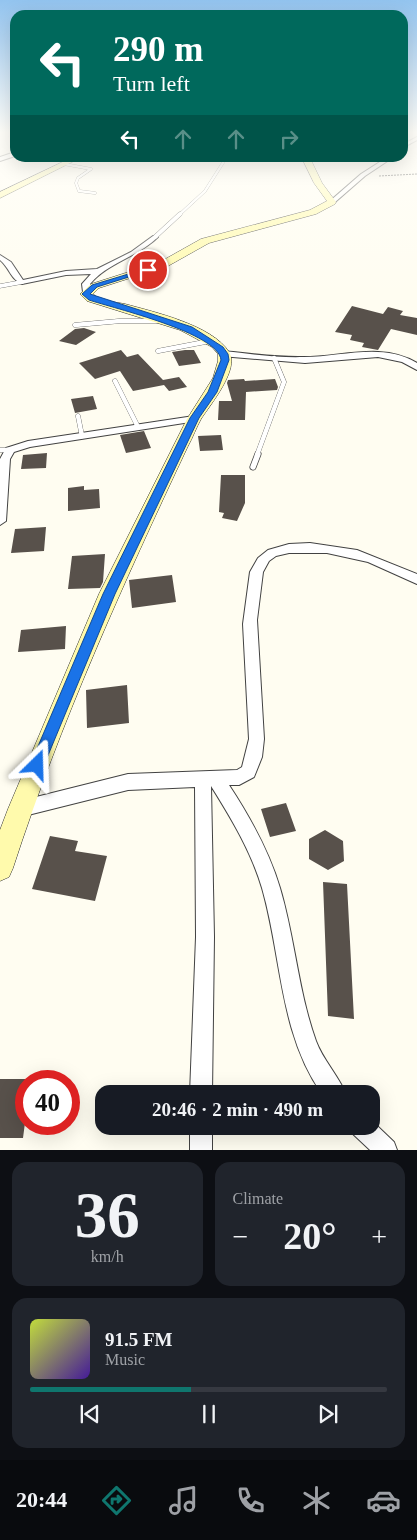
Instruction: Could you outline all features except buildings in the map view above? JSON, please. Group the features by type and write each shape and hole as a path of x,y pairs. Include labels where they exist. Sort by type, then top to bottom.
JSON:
{"street":[{"path":"0,195 17,187"},
{"path":"321,187 332,202"},
{"path":"87,292 95,286 164,264 205,241 313,212 332,202 350,187"},
{"path":"155,237 133,253 98,271 88,279 86,294 91,298 190,329 210,341 224,354 303,360 357,355 387,356 406,358 417,367"},
{"path":"0,257 13,266 18,280 22,282 66,273 98,271"},
{"path":"0,868 20,809 109,594 194,418 212,392 222,368 224,354"},
{"path":"0,521 5,450 28,444 194,418"},
{"path":"20,809 128,782 239,777 248,772 254,750 256,702 250,625 257,570 263,559 285,549 305,547 347,550 370,557 417,579"},
{"path":"201,1085 210,779"},
{"path":"210,779 249,834 262,861 280,924 292,994 302,1031 314,1063 328,1085"},
{"path":"201,1135 201,1150"},
{"path":"370,1135 386,1150"}],"lane":[{"path":"77,187 79,191 95,193"},
{"path":"155,237 205,192 208,187"},
{"path":"0,286 22,282"},
{"path":"75,325 120,321 169,321"},
{"path":"158,351 210,341"},
{"path":"253,468 284,382 274,358"},
{"path":"115,381 138,427"},
{"path":"78,416 82,436"}],"route":[{"path":"37,765 109,594 194,418 212,392 225,360 220,348 190,329 91,298 86,294 89,289 95,286 148,270"}]}
